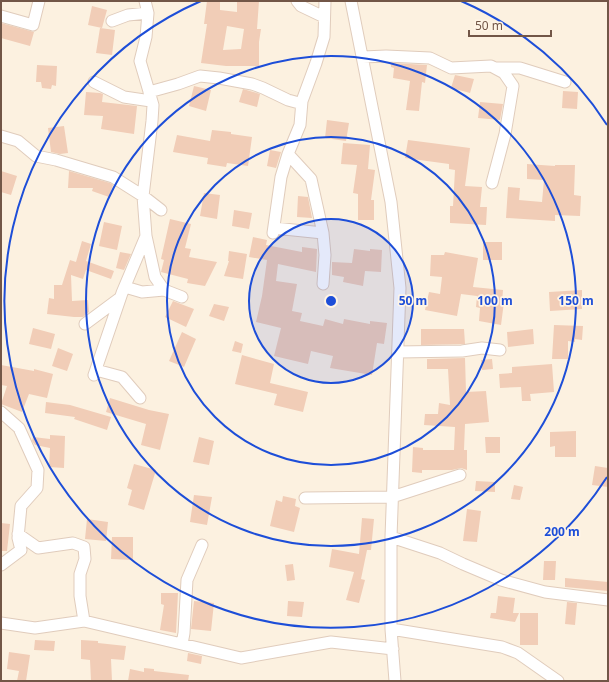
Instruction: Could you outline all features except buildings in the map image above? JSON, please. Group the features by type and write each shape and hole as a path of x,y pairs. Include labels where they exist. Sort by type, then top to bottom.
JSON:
{"street":[{"path":"1,16 33,25 39,1"},
{"path":"146,1 148,13 146,37 140,61 150,96 152,121 143,196 146,236 155,277 164,290"},
{"path":"297,1 302,6 324,17"},
{"path":"322,233 274,230 282,177 288,154 300,125 302,101 324,37 325,1"},
{"path":"351,1 392,209 400,288 391,537 391,630 395,681"},
{"path":"112,21 128,15 148,13"},
{"path":"363,57 386,56 430,58 452,68 492,66 504,73 513,86 505,134 492,184"},
{"path":"496,68 520,68 565,82"},
{"path":"94,82 124,97 150,96 200,76 252,84 264,88 288,100 299,103 302,101"},
{"path":"1,136 18,141 36,156 113,177 143,196 161,210"},
{"path":"288,154 311,179 325,255 323,284"},
{"path":"140,398 122,377 95,373 120,298 146,236"},
{"path":"125,286 142,292 164,290 182,297"},
{"path":"85,324 120,298"},
{"path":"398,352 462,352 482,348 500,350"},
{"path":"1,412 19,428 38,470 37,488 21,506 18,534 21,550 1,566"},
{"path":"305,498 392,497 460,475"},
{"path":"18,534 38,548 74,543 84,547 85,559 80,574 80,596 84,621"},
{"path":"391,537 440,553 501,580 545,592 608,600"},
{"path":"182,644 188,580 202,545"},
{"path":"1,623 35,628 84,621 241,658 331,642 393,649"},
{"path":"391,630 502,647 518,653 558,681"}]}
